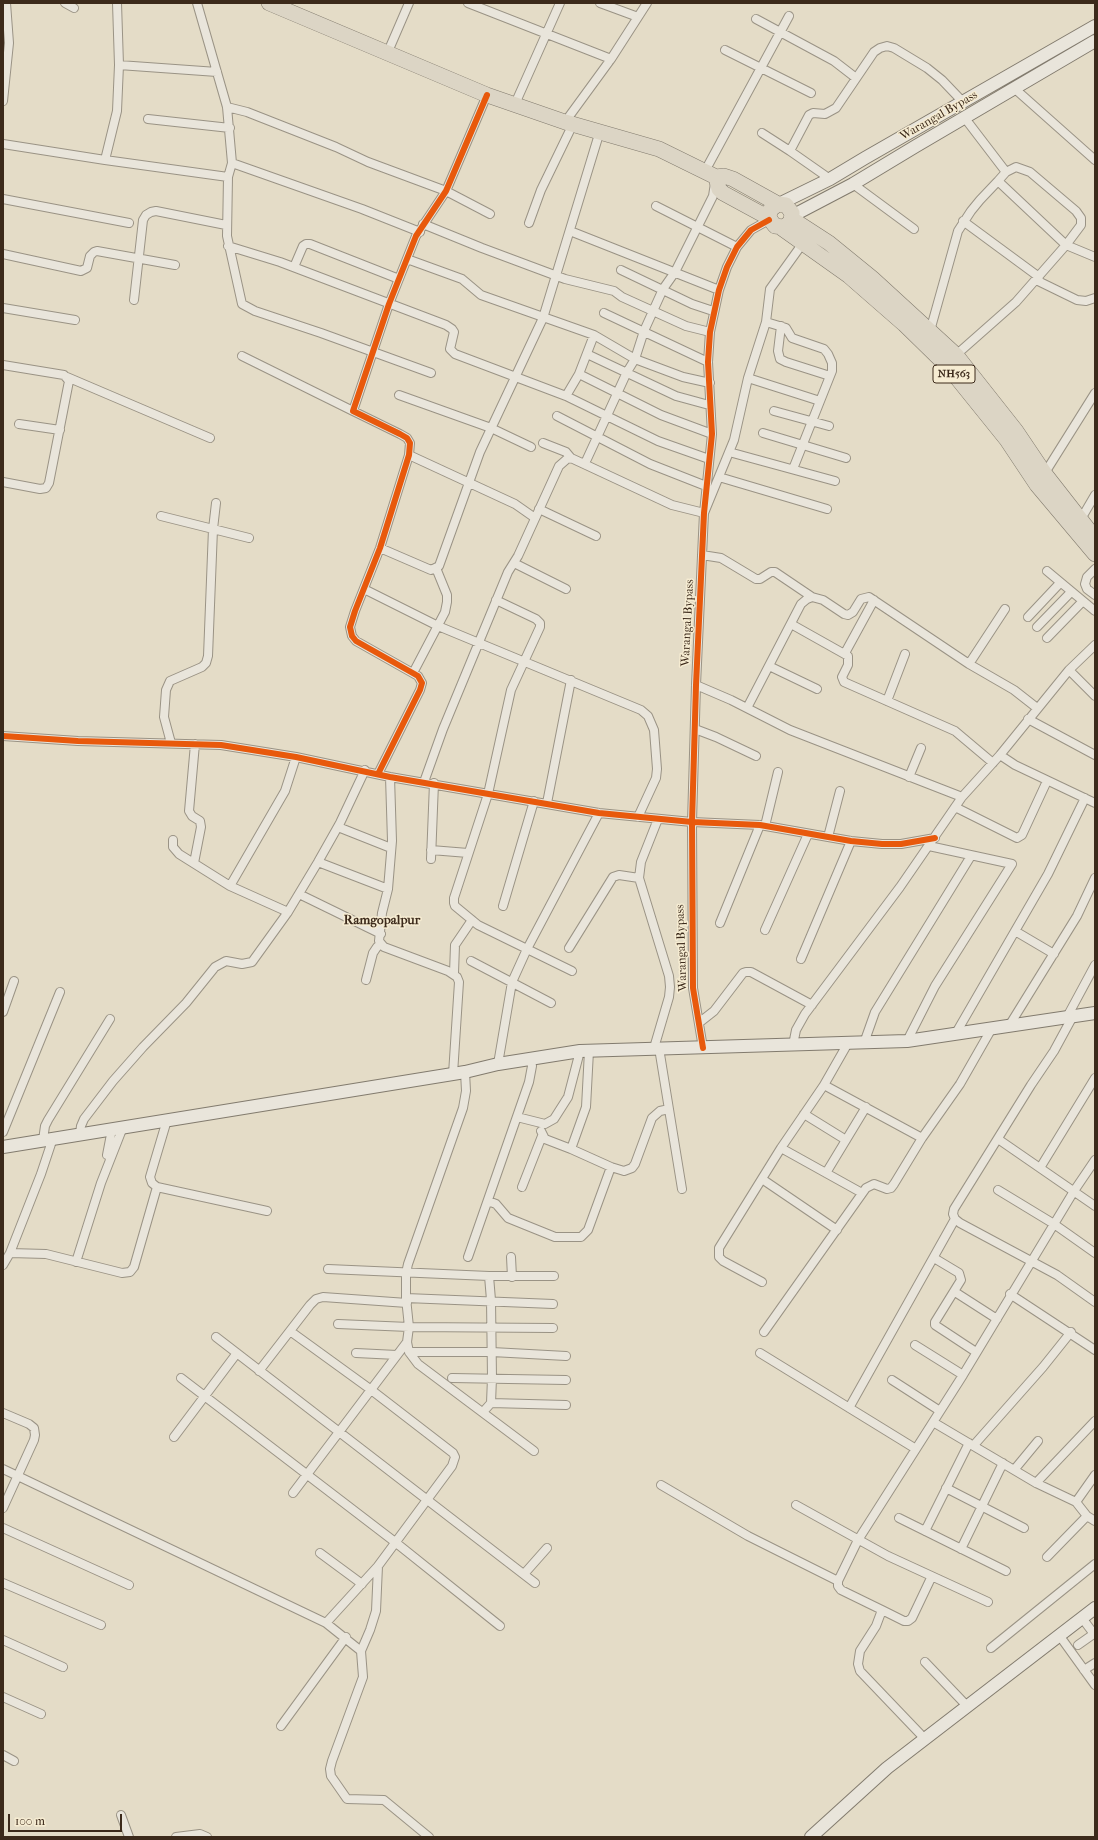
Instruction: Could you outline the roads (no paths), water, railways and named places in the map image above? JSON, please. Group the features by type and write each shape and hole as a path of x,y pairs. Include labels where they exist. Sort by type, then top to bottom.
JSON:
{"highway":[{"path":"269,3 487,95 569,123 659,149 711,174 728,177 780,204"},
{"name":"NH563","path":"711,174 719,189 723,193 829,243 872,278 956,355 1016,431 1041,479 1095,554"},
{"path":"780,204 770,210 780,220"},
{"name":"NH563","path":"780,220 803,243 834,264 863,288 904,324 949,368 1007,440 1041,479 1081,519 1095,538"}],"main road":[{"name":"Warangal Bypass","path":"780,204 830,179 1095,26"},
{"name":"Warangal Bypass","path":"780,220 853,184 964,117 1095,41"},
{"path":"3,1147 465,1072 530,1058 584,1051 907,1041 1095,1013"},
{"path":"811,1837 887,1768 1095,1608"}],"street":[{"path":"3,101 9,44 6,3"},
{"path":"65,3 74,8"},
{"path":"105,160 117,111 119,65 117,3"},
{"path":"198,3 227,107 232,163 228,177 226,225 228,246 242,304 248,308 431,374"},
{"path":"387,54 409,3"},
{"path":"468,3 611,59"},
{"path":"516,104 560,3"},
{"path":"600,3 638,17"},
{"path":"529,223 569,123 647,3"},
{"path":"584,464 598,437 627,372 635,359 644,331 663,290 675,272 713,196 711,174 760,69 789,16"},
{"path":"756,19 834,61 856,78"},
{"path":"790,151 809,115 831,112 836,108 874,52 887,46 894,48 927,68 942,80 963,102"},
{"path":"725,50 760,69 811,93"},
{"path":"119,65 217,72"},
{"path":"1014,88 1095,160"},
{"path":"353,411 389,304 416,236 446,191 487,95"},
{"path":"227,107 247,112 336,147 368,162 446,191 490,214"},
{"path":"964,117 1006,172"},
{"path":"148,119 230,128"},
{"path":"380,548 431,570 436,568 442,560 480,452 543,318 600,131"},
{"path":"762,133 830,179"},
{"path":"3,144 92,160 105,160 228,177"},
{"path":"232,163 555,275 614,292 686,326 710,332"},
{"path":"930,331 955,242 964,221 1006,172 1016,167 1026,169 1079,215 1081,225 1016,302 956,355"},
{"path":"998,181 1066,244 1095,257"},
{"path":"853,184 914,229"},
{"path":"3,199 129,223"},
{"path":"656,206 737,247"},
{"path":"134,300 143,220 146,215 156,211 226,225"},
{"name":"Warangal Bypass","path":"703,1048 700,1022 693,988 692,822 696,685 704,513 712,434 709,405 710,383 708,362 710,332 713,311 719,290 727,267 737,247 751,230 780,220"},
{"path":"964,221 1037,278 1077,300 1086,301 1095,298"},
{"path":"570,231 719,290"},
{"path":"543,442 566,452 571,458 672,505 704,513 729,452 748,378 766,322 770,289 803,243"},
{"path":"294,267 303,246 310,244 399,279"},
{"path":"228,246 294,267 450,327 454,332 450,349 451,352 514,378 566,396 658,441 709,459"},
{"path":"3,254 80,271 87,268 90,256 94,252 175,265"},
{"path":"407,259 462,279 481,295 594,335 635,359 683,377 710,383"},
{"path":"622,270 692,304 713,311"},
{"path":"3,308 75,320"},
{"path":"604,313 708,362"},
{"path":"766,322 788,330 792,338 827,352 832,367 830,376 802,444 794,468"},
{"path":"780,326 778,351 780,359 830,376"},
{"path":"566,396 579,374 594,335"},
{"path":"587,354 676,396 709,405"},
{"path":"242,356 407,438 410,443 409,455 380,548 352,620 350,631 352,636 366,648 420,678 420,690 378,774"},
{"path":"3,365 44,370 64,375 210,438"},
{"path":"579,374 661,415 712,434"},
{"path":"3,482 40,489 46,488 49,483 69,387 67,377"},
{"path":"748,378 820,401"},
{"path":"1041,479 1095,393"},
{"path":"398,395 491,428 531,447"},
{"path":"774,411 829,426"},
{"path":"557,416 650,464 706,486"},
{"path":"20,424 60,430"},
{"path":"763,433 846,458"},
{"path":"729,452 794,468 836,481"},
{"path":"409,455 515,504 535,518"},
{"path":"424,782 442,728 496,600 559,466 567,458 571,458"},
{"path":"719,477 828,509"},
{"path":"1081,519 1095,496"},
{"path":"171,743 164,717 166,690 170,681 202,667 206,663 208,656 213,529 216,503"},
{"path":"539,509 596,536"},
{"path":"160,516 249,538"},
{"path":"702,554 721,558 756,579 760,579 770,572 775,572 812,597 824,600 844,614 848,615 865,597 874,600 969,664 1014,690 1037,708"},
{"path":"514,563 566,589"},
{"path":"413,673 445,612 447,595 436,568"},
{"path":"1095,569 1087,577 1085,584 1087,589 1095,595"},
{"path":"1047,571 1095,611"},
{"path":"1028,617 1060,583"},
{"path":"364,589 438,626 641,710 652,723 657,757 656,778 638,817"},
{"path":"1037,627 1071,592"},
{"path":"747,708 801,604 812,597"},
{"path":"496,600 536,619 540,623 538,633 513,682 488,794 468,853 454,903 455,906 472,920 572,971"},
{"path":"845,653 874,600"},
{"path":"1047,638 1083,601"},
{"path":"969,664 1005,609"},
{"path":"791,624 845,653 849,660 842,677 844,682 955,731 993,763"},
{"path":"793,1045 797,1026 860,942 935,838 955,807 1000,755 1069,670 1095,645"},
{"path":"887,701 904,654"},
{"path":"769,666 817,689"},
{"path":"1069,670 1095,696"},
{"path":"547,803 571,680"},
{"path":"696,685 747,708 790,730 962,798"},
{"path":"1028,720 1095,755"},
{"path":"695,729 756,756"},
{"path":"3,736 78,741 221,745 296,756 365,770 390,777 599,813 692,822 762,825 851,841 882,844 901,844 935,838"},
{"path":"194,863 201,827 200,821 192,816 189,811 195,744"},
{"path":"909,777 921,748"},
{"path":"1000,755 1015,765 1047,781 1095,802"},
{"path":"230,886 285,791 296,756"},
{"path":"80,1134 84,1119 114,1082 143,1047 186,1003 216,967 226,961 242,964 252,962 288,912 318,862 338,827 365,770"},
{"path":"720,922 762,825 778,772"},
{"path":"381,944 379,941 381,934 382,913 388,890 392,841 390,777"},
{"path":"955,807 1017,838 1022,835 1047,781"},
{"path":"431,859 434,784"},
{"path":"828,837 840,791"},
{"path":"956,1033 1048,874 1085,798"},
{"path":"504,906 534,801"},
{"path":"498,1064 512,982 527,949 599,813"},
{"path":"658,819 641,862 640,878 641,889 669,976 669,997 656,1048 669,1109 682,1189"},
{"path":"338,827 391,848"},
{"path":"765,930 808,834"},
{"path":"173,840 175,851 230,886 288,912"},
{"path":"801,959 851,841"},
{"path":"907,1041 935,986 1012,864 929,846"},
{"path":"431,850 468,853"},
{"path":"864,1043 868,1028 875,1012 971,856"},
{"path":"318,862 388,890"},
{"path":"569,948 613,877 619,875 640,878"},
{"path":"1009,1026 1077,916 1095,878"},
{"path":"298,894 381,934"},
{"path":"453,1074 459,982 454,973 455,945 472,920"},
{"path":"1015,931 1054,954"},
{"path":"381,944 454,973"},
{"path":"366,980 373,953 377,946 381,944"},
{"path":"471,961 551,1003"},
{"path":"1095,965 1054,1051 1031,1085 954,1209 953,1214 955,1219 1057,1275 1095,1302"},
{"path":"700,1022 714,1011 746,972 751,972 812,1005"},
{"path":"3,1012 14,982"},
{"path":"3,1132 60,992"},
{"path":"3,1265 10,1253 48,1139 45,1126 110,1018"},
{"path":"764,1332 862,1194 874,1184 887,1189 891,1188 922,1138 960,1084 992,1028"},
{"path":"762,1282 722,1261 718,1252 781,1148 824,1085 848,1043"},
{"path":"517,1117 545,1124 554,1119 568,1097 584,1051"},
{"path":"571,1149 586,1107 584,1051"},
{"path":"468,1257 531,1075 530,1058"},
{"path":"465,1072 466,1091 462,1108 406,1273 409,1327 407,1342 409,1352 418,1364 534,1451"},
{"path":"1040,1168 1095,1078"},
{"path":"824,1085 922,1138"},
{"path":"826,1173 866,1107"},
{"path":"542,1136 624,1171 632,1168 635,1164 652,1118 660,1111 669,1109"},
{"path":"804,1114 846,1140"},
{"path":"167,1120 150,1177 152,1183 157,1187 267,1211"},
{"path":"522,1187 542,1136 540,1123"},
{"path":"107,1155 117,1128"},
{"path":"76,1262 117,1128"},
{"path":"998,1139 1095,1206"},
{"path":"781,1148 862,1194"},
{"path":"931,1578 912,1618 908,1621 904,1621 841,1590 838,1586 838,1581 858,1540 963,1375 997,1319 1010,1294 1032,1262 1074,1191 1095,1160"},
{"path":"488,1201 498,1206 508,1218 555,1237 581,1237 588,1230 612,1167"},
{"path":"762,1179 837,1230"},
{"path":"10,1253 46,1254 122,1273 130,1272 134,1267 157,1187"},
{"path":"998,1190 1054,1224 1095,1253"},
{"path":"849,1408 955,1219"},
{"path":"511,1257 512,1277"},
{"path":"934,1258 961,1276 960,1283 935,1322 935,1325 976,1352"},
{"path":"328,1269 512,1277 554,1276"},
{"path":"483,1412 490,1402 492,1378 492,1327 489,1276"},
{"path":"955,1292 997,1319"},
{"path":"1010,1294 1070,1332 1095,1350"},
{"path":"259,1371 310,1305 316,1299 324,1297 407,1300 491,1300 553,1304"},
{"path":"338,1324 409,1327 553,1328"},
{"path":"290,1331 370,1389 453,1453 455,1457 452,1466 378,1566 326,1624"},
{"path":"925,1531 946,1488 971,1444 1043,1367 1070,1332"},
{"path":"216,1337 536,1583"},
{"path":"293,1493 339,1433 370,1389 407,1342"},
{"path":"915,1345 963,1375"},
{"path":"409,1352 492,1352 566,1356"},
{"path":"174,1437 237,1353"},
{"path":"356,1353 398,1355"},
{"path":"760,1353 916,1449"},
{"path":"181,1378 395,1542 500,1626"},
{"path":"452,1378 566,1380"},
{"path":"892,1380 940,1411"},
{"path":"490,1402 566,1405"},
{"path":"3,1413 29,1424 34,1428 34,1440 3,1508"},
{"path":"1036,1483 1095,1421"},
{"path":"933,1422 1036,1483 1076,1502 1092,1517 1048,1557"},
{"path":"1014,1470 1038,1441"},
{"path":"961,1549 1003,1463"},
{"path":"3,1469 326,1624 346,1637 361,1651"},
{"path":"1076,1502 1095,1475"},
{"path":"661,1485 748,1536 838,1581"},
{"path":"946,1488 1024,1528"},
{"path":"796,1505 858,1540 931,1578 988,1602"},
{"path":"899,1518 1006,1571"},
{"path":"3,1528 129,1585"},
{"path":"524,1574 547,1548"},
{"path":"320,1553 362,1584"},
{"path":"991,1648 1095,1564"},
{"path":"378,1566 376,1611 361,1651 363,1677 332,1761 330,1769 331,1776 347,1799 384,1800 429,1837"},
{"path":"3,1583 101,1625"},
{"path":"882,1610 876,1626 860,1651 858,1664 860,1671 925,1739"},
{"path":"1078,1645 1095,1633 1082,1618"},
{"path":"1059,1635 1095,1685"},
{"path":"281,1726 346,1637"},
{"path":"3,1640 62,1667"},
{"path":"925,1662 967,1706"},
{"path":"1084,1670 1095,1663"},
{"path":"3,1696 41,1714"},
{"path":"3,1755 14,1761"},
{"path":"121,1815 128,1837"},
{"path":"176,1837 200,1834 207,1837"}],"district":[{"name":"Ramgopalpur","path":"382,921"}]}
